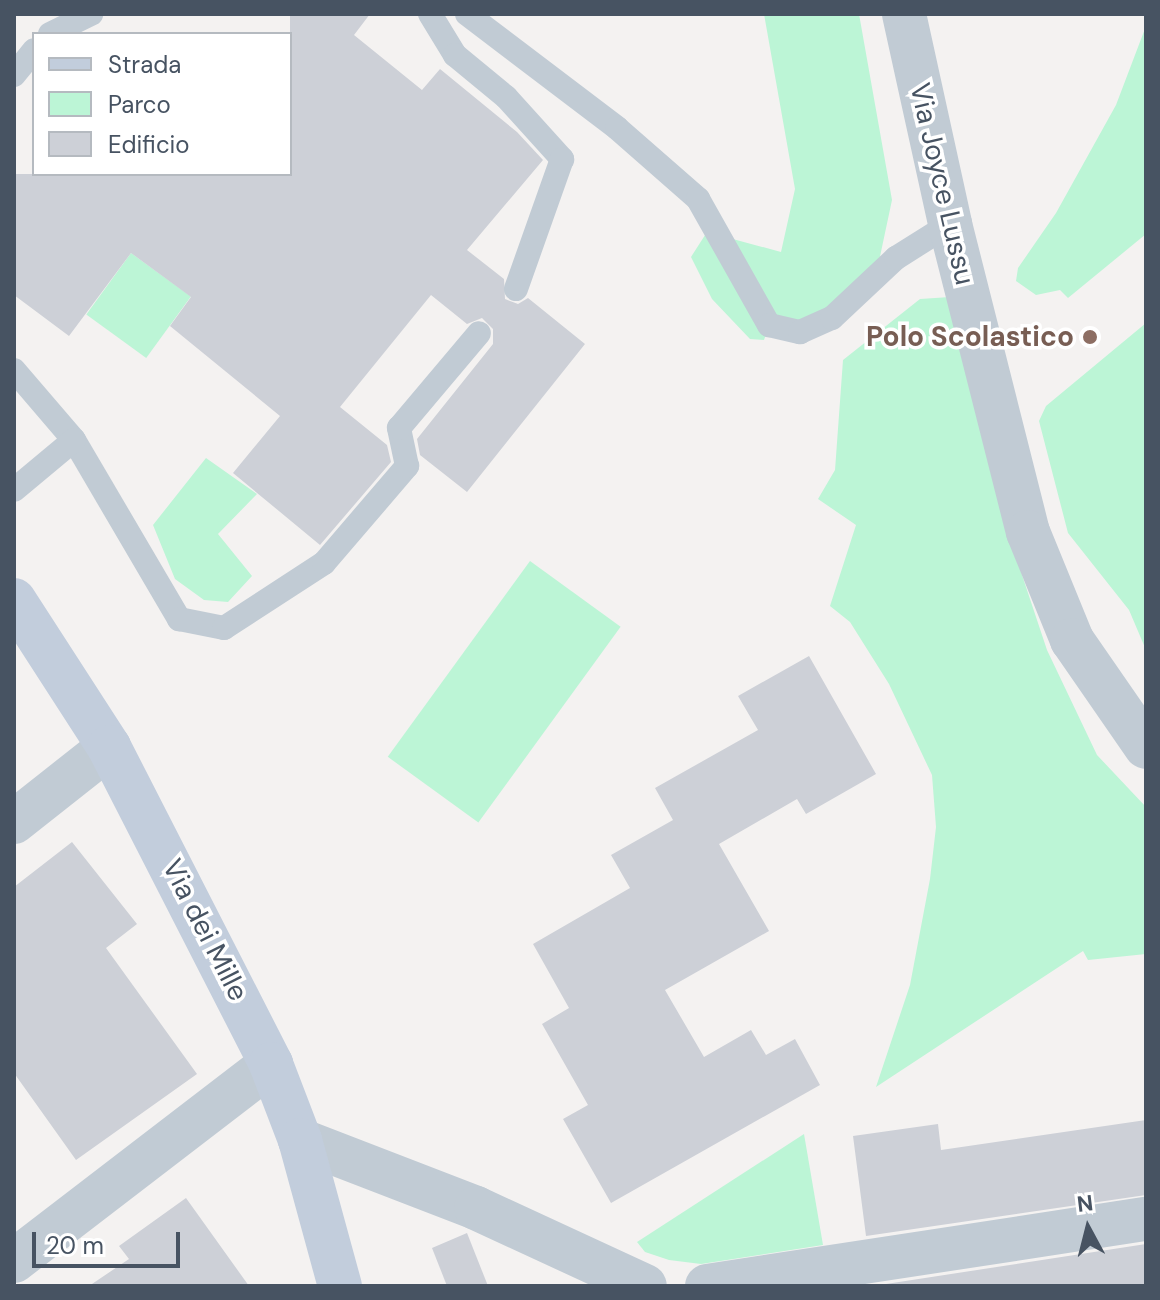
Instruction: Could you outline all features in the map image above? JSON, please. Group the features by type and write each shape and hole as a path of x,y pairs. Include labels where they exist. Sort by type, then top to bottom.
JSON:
{"main road":[{"name":"Via dei Mille","path":"14,600 109,747 271,1064 300,1140 340,1286"}],"street":[{"name":"Via Joyce Lussu","path":"904,14 950,224 1028,532 1072,640 1146,747"},
{"path":"14,822 109,747"},
{"path":"14,1261 271,1064"},
{"path":"300,1140 476,1208 645,1286"},
{"path":"707,1286 1146,1219"}],"lane":[{"path":"54,32 91,14"},
{"path":"430,14 455,55 506,97 562,159 516,289"},
{"path":"467,14 617,128 698,199 769,325 800,332 832,318 896,258 950,224"},
{"path":"14,75 32,52"},
{"path":"14,370 74,440 179,619 224,628 324,563 407,466 399,428 479,333"},
{"path":"14,490 74,440"}],"green space":[{"path":"764,14 859,14 892,200 878,266 832,318 769,325 764,340 750,339 712,299 691,257 707,232 781,252 795,189"},
{"path":"1146,26 1146,234 1068,298 1060,290 1036,295 1016,281 1018,268 1056,213 1116,105"},
{"path":"131,253 191,296 146,358 86,314"},
{"path":"950,297 1008,533 1047,650 1097,755 1146,807 1146,954 1088,960 1083,951 876,1087 910,985 930,879 936,827 932,775 889,684 850,622 830,606 856,525 818,499 835,470 843,360 920,299"},
{"path":"1146,323 1146,650 1129,610 1068,533 1039,421 1046,406"},
{"path":"206,458 257,494 218,534 252,576 228,602 204,600 175,579 153,525"},
{"path":"530,561 621,627 478,823 388,757"},
{"path":"804,1134 823,1245 701,1264 669,1260 645,1252 637,1242"}],"building":[{"path":"290,14 370,14 354,35 422,90 440,69 517,132 543,160 467,250 504,279 505,299 518,304 528,298 585,344 467,492 420,455 417,439 493,344 493,329 482,318 467,324 431,295 340,407 387,445 391,462 320,545 233,473 280,416 170,326 191,297 131,253 69,336 14,295 14,174 292,176"},
{"path":"809,656 876,774 806,814 797,799 719,844 769,931 665,990 704,1057 751,1030 766,1055 795,1039 820,1085 611,1203 563,1119 588,1105 542,1024 569,1008 533,944 630,888 611,855 673,820 655,788 758,730 738,696"},
{"path":"72,842 137,924 106,948 197,1074 76,1160 14,1073 14,887"},
{"path":"1146,1120 1146,1195 866,1236 853,1136 938,1124 941,1150"},
{"path":"186,1198 249,1286 89,1286 129,1259 119,1246"},
{"path":"467,1233 488,1286 447,1286 432,1248"},
{"path":"1146,1244 1146,1286 873,1286"}],"place":[{"name":"Polo Scolastico","path":"1090,337"}]}
